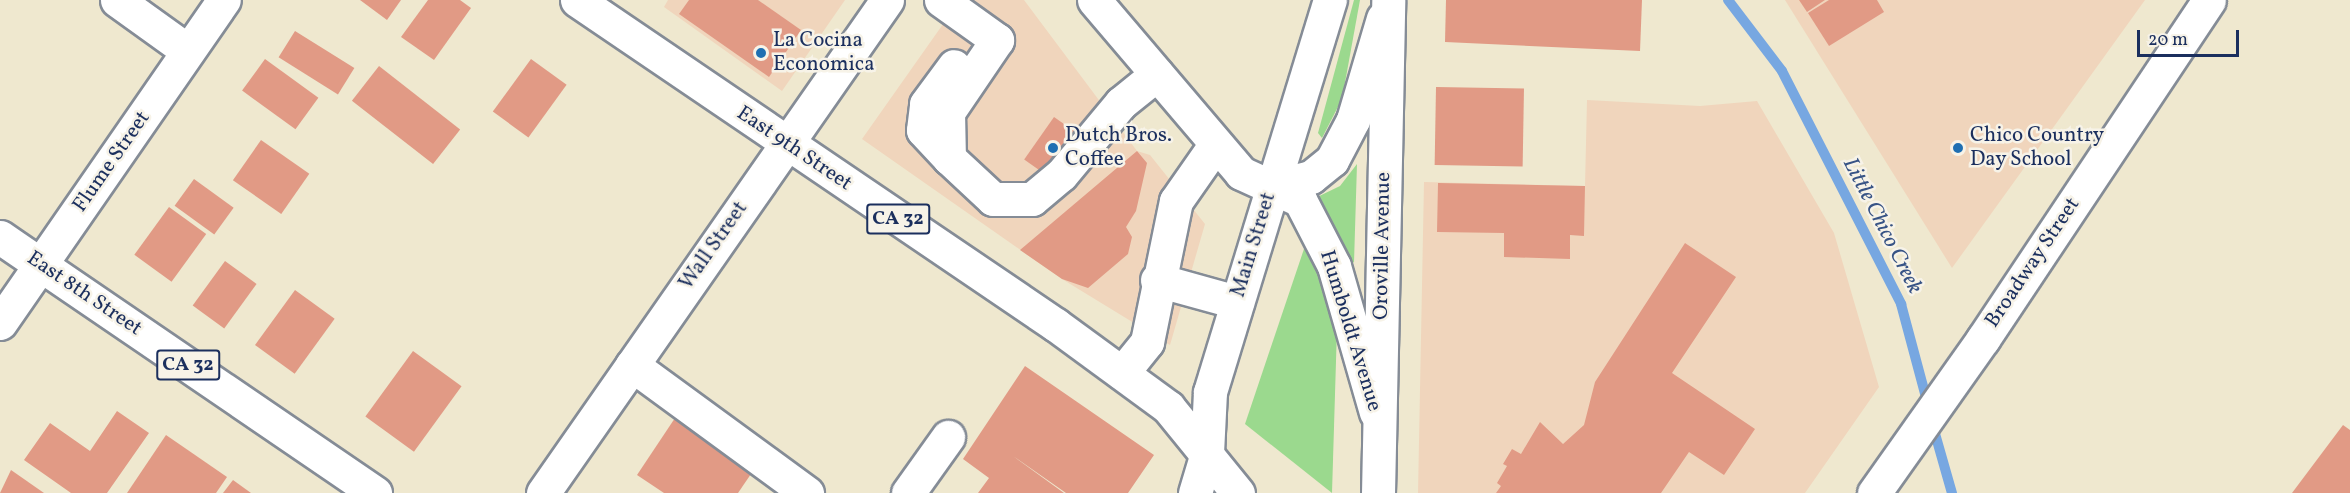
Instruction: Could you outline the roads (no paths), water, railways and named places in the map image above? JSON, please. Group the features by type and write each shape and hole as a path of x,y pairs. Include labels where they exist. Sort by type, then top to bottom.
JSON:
{"street":[{"path":"117,0 188,51"},
{"name":"Flume Street","path":"0,323 224,0"},
{"name":"East 9th Street","path":"577,0 1122,373 1168,407 1207,453"},
{"name":"Wall Street","path":"543,493 785,143 887,0"},
{"path":"941,0 983,29 926,104 923,130 993,199 1032,199 1061,175 1121,103 1157,74"},
{"name":"Humboldt Avenue","path":"1094,0 1241,173 1300,200 1328,251 1380,428"},
{"name":"Main Street","path":"1195,493 1207,453 1210,392 1330,0"},
{"name":"Broadway Street","path":"1880,485 1983,339 2209,0"},
{"path":"1271,187 1317,174 1340,148 1353,120 1388,1"},
{"name":"Oroville Avenue","path":"1378,493 1388,1"},
{"path":"1122,373 1147,342 1157,280 1176,201 1215,145"},
{"name":"East 8th Street","path":"0,237 375,493"},
{"path":"1157,280 1237,302"},
{"path":"632,365 807,493"},
{"path":"908,493 948,437"},
{"name":"CA 32","path":"1207,453 1238,493"}],"waterway":[{"name":"Little Chico Creek","path":"1728,0 1782,71 1901,304 1928,405"},
{"name":"Little Chico Creek","path":"1932,423 1952,493"}],"place":[{"name":"La Cocina Economica","path":"761,53"},
{"name":"Dutch Bros. Coffee","path":"1053,148"},
{"name":"Chico Country Day School","path":"1958,148"}]}
